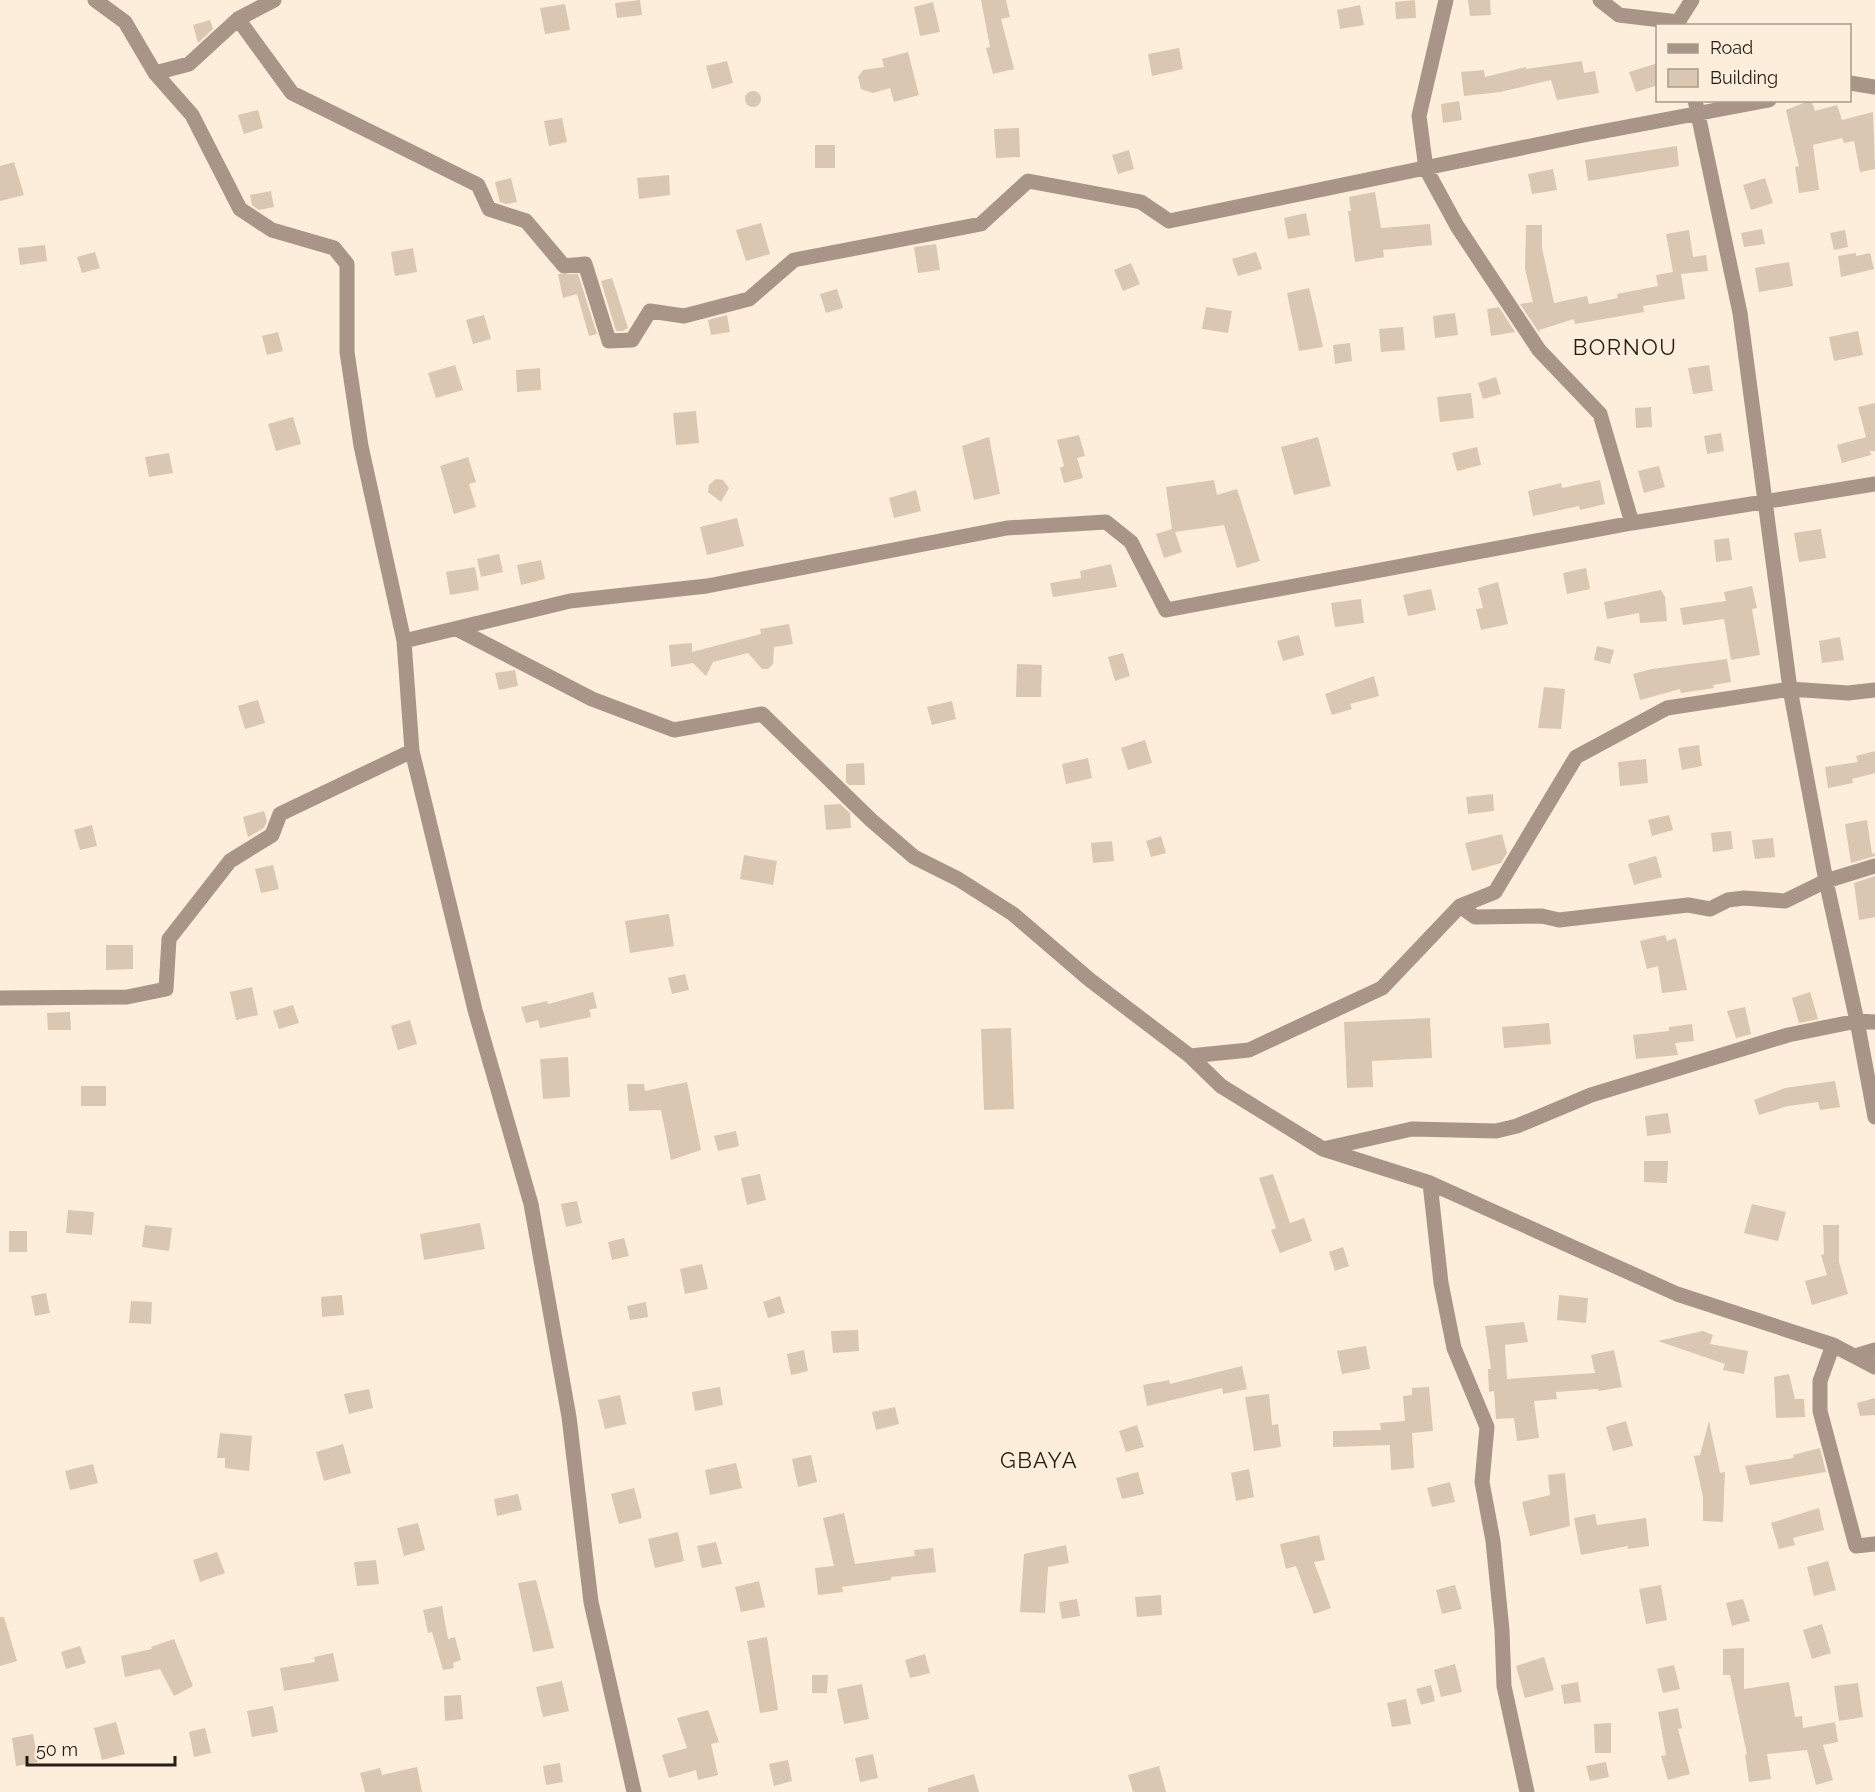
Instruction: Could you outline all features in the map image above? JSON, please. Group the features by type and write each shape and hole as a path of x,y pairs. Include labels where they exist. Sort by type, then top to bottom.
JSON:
{"street":[{"path":"95,0 125,22 155,73 192,115 240,209 272,230 334,248 347,264 347,352 361,446 404,641 412,751 475,1010 531,1204 569,1417 591,1602 634,1792"},
{"path":"155,73 189,64 238,19 274,0"},
{"path":"1446,0 1419,116 1426,169 1457,226 1539,350 1600,414 1632,523"},
{"path":"1600,0 1618,15 1679,23"},
{"path":"1677,0 1679,23"},
{"path":"1679,23 1692,0"},
{"path":"238,19 292,93 478,185 489,209 526,221 564,266 585,264 609,341 632,340 650,311 684,316 748,298 794,260 981,225 1028,181 1141,202 1169,221 1426,169 1697,108 1751,102"},
{"path":"1851,83 1875,87"},
{"path":"1697,108 1740,313 1791,689 1826,881 1857,1021 1875,1117"},
{"path":"404,641 570,600 707,586 1007,528 1107,522 1131,542 1167,610 1632,523 1875,484"},
{"path":"457,629 592,699 674,730 762,714 871,820 914,857 958,879 1013,914 1090,980 1190,1056 1221,1086 1323,1149 1430,1184 1677,1294 1833,1345 1875,1367"},
{"path":"1190,1056 1249,1050 1382,988 1460,906 1495,892 1576,757 1667,708 1791,689 1825,693 1875,690"},
{"path":"0,998 127,997 166,989 169,939 230,861 272,835 280,814 412,751"},
{"path":"1460,906 1475,917 1542,916 1559,920 1688,905 1710,909 1728,900 1744,898 1785,901 1826,881 1875,866"},
{"path":"1323,1149 1412,1129 1496,1131 1611,1089 1788,1035 1857,1021 1875,1022"},
{"path":"1430,1184 1441,1283 1454,1348 1487,1427 1482,1482 1493,1541 1502,1630 1504,1686 1527,1792"},
{"path":"1833,1345 1820,1381 1820,1411 1856,1546 1875,1544"},
{"path":"1855,1356 1875,1350"}],"building":[{"path":"640,0 642,15 617,18 615,3"},
{"path":"981,0 1006,0 1010,17 1001,19 1014,69 993,74 986,48 990,47"},
{"path":"1415,0 1416,18 1396,19 1395,2"},
{"path":"1468,0 1490,0 1491,15 1470,16"},
{"path":"933,2 940,32 920,36 914,7"},
{"path":"565,4 570,30 545,34 540,8"},
{"path":"1360,5 1364,25 1340,29 1337,10"},
{"path":"210,20 213,29 198,43 193,25"},
{"path":"1179,48 1183,69 1152,76 1148,54"},
{"path":"908,52 919,95 894,102 890,88 873,93 861,89 858,77 863,70 884,67 882,59"},
{"path":"727,61 733,83 712,89 706,66"},
{"path":"1582,61 1584,73 1595,71 1599,93 1557,100 1551,80 1500,92 1464,96 1461,72 1484,70 1485,77 1526,67 1526,69"},
{"path":"1656,64 1656,86 1636,92 1629,72"},
{"path":"750,91 756,91 761,99 759,105 750,107 745,102 745,96"},
{"path":"1459,101 1462,120 1443,123 1441,104"},
{"path":"1806,102 1812,102 1815,111 1837,105 1842,120 1873,112 1875,169 1860,172 1854,141 1844,143 1842,138 1813,145 1819,190 1799,193 1795,167 1799,166 1786,110"},
{"path":"258,110 263,128 244,134 238,115"},
{"path":"562,118 567,142 549,146 544,121"},
{"path":"1019,128 1020,157 996,158 994,129"},
{"path":"815,145 835,145 835,168 815,168"},
{"path":"1677,146 1679,166 1588,181 1585,160"},
{"path":"1129,150 1134,169 1118,174 1112,155"},
{"path":"14,162 24,195 0,201 0,166"},
{"path":"1553,169 1557,190 1532,194 1528,174"},
{"path":"669,175 670,195 639,199 637,178"},
{"path":"511,178 517,202 506,204 500,202 495,182"},
{"path":"1765,178 1773,203 1751,210 1743,185"},
{"path":"271,191 274,207 259,210 252,205 250,195"},
{"path":"1375,192 1381,228 1430,224 1432,245 1383,250 1384,257 1355,262 1348,211 1351,211 1349,197"},
{"path":"1306,213 1310,235 1288,239 1284,218"},
{"path":"761,223 770,254 746,261 736,230"},
{"path":"1526,225 1542,225 1542,248 1554,303 1587,296 1589,304 1618,298 1617,294 1658,286 1656,275 1673,272 1666,234 1689,230 1693,257 1706,255 1708,271 1681,274 1685,299 1643,306 1644,312 1575,324 1574,319 1539,330 1540,334 1520,304 1533,302 1525,269"},
{"path":"1762,229 1765,244 1744,247 1741,233"},
{"path":"1845,230 1848,247 1834,250 1830,233"},
{"path":"936,244 940,270 918,273 914,247"},
{"path":"45,245 47,261 20,265 18,248"},
{"path":"413,248 417,272 395,276 391,252"},
{"path":"95,252 100,268 82,273 77,257"},
{"path":"1256,252 1262,269 1238,276 1232,259"},
{"path":"1856,253 1856,256 1870,253 1874,269 1841,277 1838,256"},
{"path":"1789,262 1793,286 1759,292 1755,268"},
{"path":"1131,263 1140,284 1123,291 1114,270"},
{"path":"558,274 578,274 597,334 589,336 577,294 563,298"},
{"path":"612,278 628,328 623,331 616,331 601,281"},
{"path":"1309,288 1323,347 1299,351 1287,293"},
{"path":"837,289 843,308 826,313 820,294"},
{"path":"1206,307 1232,311 1228,333 1202,329"},
{"path":"1499,307 1515,332 1491,336 1487,309"},
{"path":"1455,313 1458,335 1435,338 1433,316"},
{"path":"484,315 491,339 473,344 466,320"},
{"path":"727,315 730,332 711,335 708,320"},
{"path":"1403,327 1405,350 1381,352 1379,329"},
{"path":"1858,331 1863,355 1834,361 1829,337"},
{"path":"278,332 283,351 267,355 262,336"},
{"path":"1350,343 1352,361 1335,364 1333,345"},
{"path":"455,365 463,390 436,398 428,373"},
{"path":"1709,365 1713,391 1693,394 1688,368"},
{"path":"540,368 541,390 517,392 516,370"},
{"path":"1496,377 1501,394 1483,399 1478,383"},
{"path":"1471,393 1474,418 1440,422 1437,397"},
{"path":"1875,403 1875,451 1870,451 1871,455 1842,463 1837,445 1866,437 1858,407"},
{"path":"1651,407 1652,427 1636,428 1635,408"},
{"path":"696,411 699,443 676,445 673,413"},
{"path":"293,417 301,444 276,451 268,424"},
{"path":"1721,433 1724,451 1707,454 1704,436"},
{"path":"1079,435 1085,456 1077,458 1083,478 1064,483 1060,468 1064,466 1057,440"},
{"path":"989,437 1000,494 974,500 962,446"},
{"path":"1318,437 1331,486 1294,495 1281,447"},
{"path":"1477,447 1481,465 1457,471 1452,453"},
{"path":"169,453 173,473 149,477 145,457"},
{"path":"468,457 476,482 469,484 476,507 454,514 440,466"},
{"path":"1659,466 1665,487 1644,493 1638,471"},
{"path":"716,479 723,480 729,488 721,502 708,492 709,485"},
{"path":"1214,480 1217,495 1237,489 1260,561 1237,568 1224,525 1175,532 1182,552 1164,558 1156,534 1172,529 1166,487"},
{"path":"1600,480 1605,504 1580,510 1579,506 1533,516 1528,491 1561,483 1562,488"},
{"path":"916,490 921,511 894,518 889,498"},
{"path":"737,518 744,546 707,555 700,527"},
{"path":"1821,529 1826,558 1799,562 1794,533"},
{"path":"1729,538 1732,560 1716,562 1714,540"},
{"path":"499,554 503,572 481,577 477,559"},
{"path":"541,560 545,579 521,585 517,565"},
{"path":"1111,564 1117,587 1053,597 1050,583 1081,578 1080,571"},
{"path":"475,567 479,590 450,595 446,572"},
{"path":"1586,568 1590,589 1567,594 1563,573"},
{"path":"1498,582 1508,624 1481,630 1476,609 1483,608 1478,588"},
{"path":"1752,586 1757,608 1752,609 1760,655 1731,660 1724,619 1683,625 1680,608 1726,601 1724,592"},
{"path":"1431,589 1436,610 1408,616 1403,595"},
{"path":"1661,590 1665,597 1667,621 1640,623 1639,613 1607,619 1604,602"},
{"path":"1361,599 1364,623 1335,627 1331,603"},
{"path":"789,624 793,644 774,647 773,664 768,669 762,669 748,653 713,662 706,676 693,663 671,667 669,645 692,643 692,652 761,634 760,629"},
{"path":"1299,635 1304,655 1283,661 1277,641"},
{"path":"1840,637 1844,660 1822,663 1819,641"},
{"path":"1597,646 1614,650 1610,664 1594,660"},
{"path":"1123,653 1130,676 1115,681 1108,657"},
{"path":"1727,659 1731,682 1713,685 1714,688 1681,693 1680,689 1640,700 1633,674 1652,669"},
{"path":"1017,664 1042,665 1041,697 1016,697"},
{"path":"515,670 518,686 499,690 495,673"},
{"path":"1374,676 1379,696 1350,704 1352,709 1332,715 1325,694"},
{"path":"1544,687 1565,689 1561,729 1538,728"},
{"path":"258,700 265,723 245,729 238,706"},
{"path":"952,701 956,719 932,725 927,707"},
{"path":"1145,740 1152,763 1128,770 1121,748"},
{"path":"1699,745 1702,766 1682,770 1678,748"},
{"path":"1875,751 1875,773 1852,779 1853,783 1828,788 1825,767 1858,762 1856,756"},
{"path":"1088,758 1092,778 1066,784 1062,764"},
{"path":"1646,759 1648,783 1620,786 1618,762"},
{"path":"864,763 865,785 849,785 846,782 846,764"},
{"path":"1493,794 1494,811 1468,814 1466,797"},
{"path":"840,804 850,813 851,828 826,830 824,805"},
{"path":"264,811 267,821 264,828 248,837 243,817"},
{"path":"1669,815 1673,830 1652,836 1648,820"},
{"path":"1867,820 1872,854 1875,853 1875,856 1851,863 1845,824"},
{"path":"92,825 97,846 80,850 74,830"},
{"path":"1731,831 1733,849 1713,852 1711,833"},
{"path":"1502,834 1507,853 1501,863 1472,871 1465,843"},
{"path":"1161,836 1166,853 1151,857 1146,841"},
{"path":"1773,838 1775,857 1755,859 1752,840"},
{"path":"1112,841 1114,861 1093,863 1091,843"},
{"path":"744,855 777,861 773,885 740,879"},
{"path":"1656,856 1662,877 1634,885 1628,864"},
{"path":"273,865 279,889 261,893 255,869"},
{"path":"1875,876 1875,917 1859,920 1854,883"},
{"path":"669,914 674,946 630,953 625,921"},
{"path":"1665,935 1667,941 1676,938 1687,990 1662,993 1658,966 1647,969 1640,941"},
{"path":"106,945 133,945 133,969 106,970"},
{"path":"685,974 689,990 672,994 668,978"},
{"path":"252,987 258,1015 236,1020 230,992"},
{"path":"593,992 597,1008 589,1010 591,1017 540,1028 538,1020 526,1023 521,1007 547,1001 548,1004"},
{"path":"1810,992 1818,1019 1799,1023 1792,998"},
{"path":"293,1005 299,1023 279,1029 273,1011"},
{"path":"1745,1007 1751,1034 1736,1038 1727,1011"},
{"path":"70,1012 71,1030 48,1030 47,1013"},
{"path":"1430,1018 1432,1058 1372,1061 1373,1087 1347,1088 1344,1022"},
{"path":"410,1020 417,1044 398,1050 391,1026"},
{"path":"1549,1023 1551,1044 1504,1048 1502,1027"},
{"path":"1692,1024 1694,1041 1675,1043 1678,1055 1636,1059 1633,1035 1669,1031 1669,1027"},
{"path":"1011,1028 1014,1109 984,1110 981,1029"},
{"path":"568,1057 570,1097 543,1099 540,1059"},
{"path":"1835,1081 1840,1107 1820,1110 1818,1102 1788,1106 1759,1115 1754,1100 1785,1088"},
{"path":"687,1082 701,1150 671,1160 661,1110 629,1111 627,1084 644,1084 645,1091"},
{"path":"81,1086 106,1086 106,1106 81,1106"},
{"path":"1668,1113 1671,1133 1647,1136 1645,1116"},
{"path":"736,1131 739,1146 718,1151 714,1136"},
{"path":"1644,1161 1668,1161 1667,1183 1644,1182"},
{"path":"760,1174 766,1200 747,1205 741,1178"},
{"path":"1273,1174 1290,1223 1304,1218 1312,1241 1280,1253 1271,1230 1276,1228 1259,1178"},
{"path":"577,1201 582,1223 566,1227 561,1204"},
{"path":"1752,1204 1786,1212 1778,1241 1744,1233"},
{"path":"68,1210 94,1212 92,1235 66,1233"},
{"path":"480,1223 485,1249 424,1260 420,1234"},
{"path":"145,1225 172,1228 169,1251 142,1247"},
{"path":"1823,1225 1839,1225 1839,1262 1848,1294 1812,1305 1805,1281 1827,1275 1821,1255 1824,1254"},
{"path":"9,1231 27,1231 27,1252 9,1252"},
{"path":"624,1238 629,1256 612,1260 608,1242"},
{"path":"1343,1247 1349,1266 1335,1271 1329,1252"},
{"path":"702,1264 708,1289 685,1294 680,1269"},
{"path":"46,1293 50,1313 35,1316 31,1296"},
{"path":"342,1295 344,1315 322,1317 321,1297"},
{"path":"1559,1295 1588,1298 1586,1323 1557,1320"},
{"path":"780,1296 785,1313 768,1318 763,1302"},
{"path":"131,1301 152,1302 151,1324 129,1323"},
{"path":"646,1302 648,1317 630,1320 627,1306"},
{"path":"1524,1322 1528,1342 1505,1345 1507,1379 1595,1373 1591,1355 1614,1350 1622,1387 1599,1391 1598,1389 1556,1392 1557,1399 1534,1401 1539,1438 1517,1441 1514,1418 1496,1419 1494,1391 1489,1392 1488,1369 1491,1369 1485,1326"},
{"path":"858,1330 859,1351 833,1353 831,1331"},
{"path":"1703,1331 1713,1335 1710,1344 1748,1351 1744,1374 1723,1370 1725,1364 1658,1341"},
{"path":"1366,1346 1370,1369 1342,1374 1337,1351"},
{"path":"804,1350 808,1371 791,1375 787,1354"},
{"path":"1242,1366 1247,1389 1223,1394 1222,1388 1147,1406 1143,1385 1169,1380 1170,1384"},
{"path":"1789,1374 1795,1399 1804,1399 1805,1417 1776,1418 1774,1377"},
{"path":"720,1387 723,1405 695,1411 692,1392"},
{"path":"1429,1387 1433,1431 1412,1433 1414,1468 1391,1470 1390,1445 1333,1447 1333,1431 1381,1430 1380,1423 1405,1421 1403,1396 1412,1395 1412,1388"},
{"path":"369,1389 373,1408 349,1414 344,1394"},
{"path":"1269,1394 1272,1425 1278,1424 1281,1447 1254,1451 1245,1397"},
{"path":"620,1395 626,1424 605,1429 598,1400"},
{"path":"1875,1398 1875,1415 1860,1416 1857,1403"},
{"path":"895,1407 899,1424 876,1430 872,1412"},
{"path":"1626,1421 1633,1446 1613,1451 1606,1427"},
{"path":"1709,1421 1720,1473 1725,1472 1723,1522 1703,1521 1703,1497 1694,1456 1700,1455"},
{"path":"1137,1425 1144,1447 1126,1452 1119,1431"},
{"path":"220,1433 252,1436 249,1471 225,1468 225,1458 217,1458"},
{"path":"343,1444 351,1473 324,1481 316,1452"},
{"path":"1820,1448 1826,1472 1750,1485 1745,1466 1794,1458 1793,1455"},
{"path":"811,1455 817,1482 798,1487 792,1459"},
{"path":"736,1463 742,1488 710,1495 705,1470"},
{"path":"93,1464 98,1483 70,1490 65,1471"},
{"path":"1249,1469 1254,1497 1236,1501 1231,1473"},
{"path":"1138,1472 1144,1494 1122,1499 1116,1478"},
{"path":"1565,1473 1570,1526 1530,1536 1522,1502 1550,1495 1548,1475"},
{"path":"1450,1482 1455,1502 1432,1507 1427,1488"},
{"path":"634,1488 642,1518 619,1524 611,1494"},
{"path":"518,1494 522,1510 497,1516 494,1499"},
{"path":"1819,1508 1824,1530 1793,1538 1795,1545 1779,1549 1771,1523"},
{"path":"844,1513 855,1564 915,1556 914,1550 933,1548 936,1572 891,1577 891,1580 842,1587 843,1592 818,1595 815,1568 834,1566 823,1518"},
{"path":"1595,1514 1597,1525 1646,1518 1649,1546 1628,1549 1628,1546 1581,1555 1574,1518"},
{"path":"418,1523 425,1550 404,1556 397,1528"},
{"path":"678,1532 684,1561 655,1568 648,1539"},
{"path":"1319,1535 1325,1560 1314,1562 1331,1608 1314,1614 1296,1566 1286,1569 1280,1544"},
{"path":"716,1542 722,1564 702,1568 697,1546"},
{"path":"1066,1545 1069,1563 1048,1567 1045,1613 1020,1612 1024,1554"},
{"path":"217,1552 225,1573 200,1582 193,1560"},
{"path":"376,1560 379,1584 357,1586 354,1562"},
{"path":"1828,1561 1836,1590 1814,1596 1807,1567"},
{"path":"536,1580 554,1648 533,1652 518,1583"},
{"path":"759,1581 765,1607 741,1612 735,1587"},
{"path":"1455,1585 1462,1609 1442,1614 1436,1590"},
{"path":"1661,1585 1667,1620 1646,1624 1639,1589"},
{"path":"1161,1595 1162,1615 1137,1617 1135,1597"},
{"path":"1077,1599 1080,1616 1062,1619 1059,1602"},
{"path":"1743,1599 1750,1621 1732,1626 1726,1603"},
{"path":"442,1606 448,1639 455,1637 461,1660 453,1663 454,1668 443,1670 432,1632 428,1633 423,1610"},
{"path":"0,1617 4,1617 17,1661 0,1666"},
{"path":"1822,1624 1831,1653 1812,1659 1803,1630"},
{"path":"767,1637 778,1710 760,1713 747,1641"},
{"path":"174,1639 193,1686 174,1696 160,1669 125,1677 121,1656 152,1649 151,1647"},
{"path":"80,1646 86,1663 66,1669 61,1652"},
{"path":"1744,1648 1744,1689 1789,1682 1795,1717 1802,1716 1803,1728 1835,1722 1838,1742 1823,1745 1833,1780 1816,1785 1807,1750 1767,1754 1771,1779 1749,1782 1745,1755 1747,1754 1730,1675 1723,1675 1723,1649"},
{"path":"333,1653 339,1681 284,1691 280,1668 315,1662 314,1657"},
{"path":"925,1654 930,1673 910,1678 905,1660"},
{"path":"1544,1657 1554,1690 1525,1698 1516,1666"},
{"path":"1455,1664 1462,1692 1441,1697 1434,1670"},
{"path":"1674,1665 1680,1689 1663,1693 1657,1669"},
{"path":"812,1675 828,1675 827,1693 812,1693"},
{"path":"562,1681 569,1711 543,1717 536,1687"},
{"path":"1578,1682 1581,1702 1564,1704 1561,1685"},
{"path":"1858,1683 1863,1717 1839,1721 1834,1686"},
{"path":"862,1684 869,1719 844,1724 837,1689"},
{"path":"1431,1685 1435,1701 1421,1705 1416,1689"},
{"path":"461,1695 463,1719 445,1721 444,1696"},
{"path":"1406,1699 1411,1724 1392,1727 1387,1703"},
{"path":"273,1706 278,1732 252,1737 247,1711"},
{"path":"1678,1708 1682,1728 1678,1729 1690,1774 1668,1780 1661,1756 1666,1755 1658,1712"},
{"path":"708,1710 719,1742 711,1744 718,1775 698,1780 696,1770 669,1778 662,1755 687,1748 677,1718"},
{"path":"116,1722 125,1754 102,1760 94,1728"},
{"path":"1611,1723 1611,1753 1595,1753 1594,1724"},
{"path":"205,1728 211,1753 194,1757 189,1732"},
{"path":"33,1734 38,1762 16,1766 12,1738"},
{"path":"873,1754 878,1778 860,1782 855,1758"},
{"path":"788,1760 792,1781 774,1786 769,1764"},
{"path":"1606,1762 1609,1777 1590,1781 1586,1766"},
{"path":"560,1763 563,1782 546,1785 543,1766"},
{"path":"1159,1766 1166,1792 1133,1792 1128,1775"},
{"path":"417,1767 422,1792 365,1792 360,1773 380,1768 382,1775"},
{"path":"974,1774 979,1792 928,1792 928,1788"}],"district":[{"name":"BORNOU","path":"1625,347"},
{"name":"GBAYA","path":"1039,1460"}]}
